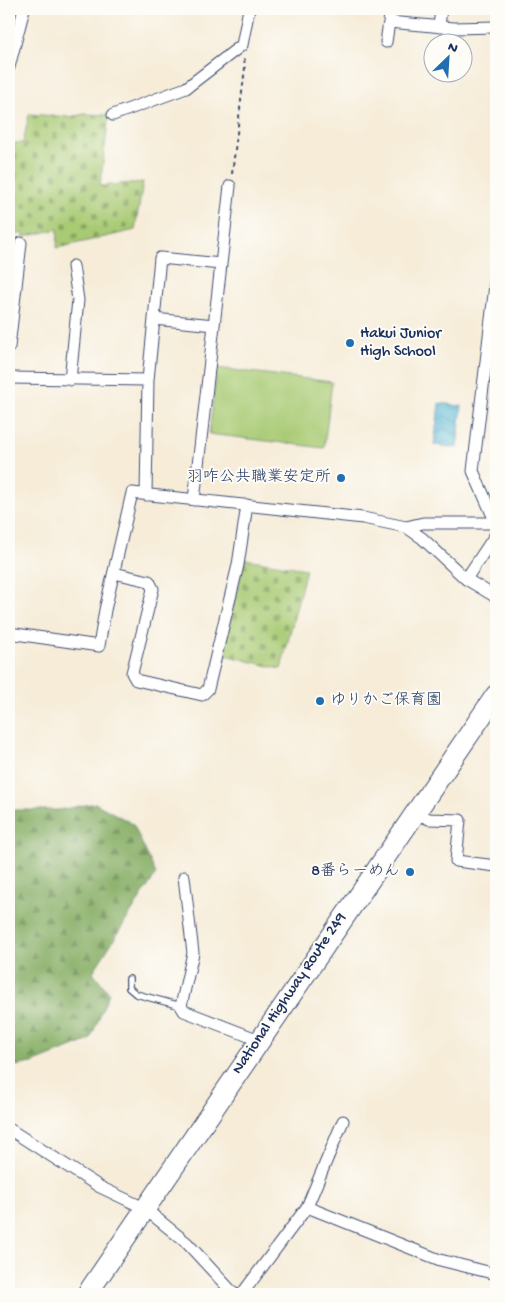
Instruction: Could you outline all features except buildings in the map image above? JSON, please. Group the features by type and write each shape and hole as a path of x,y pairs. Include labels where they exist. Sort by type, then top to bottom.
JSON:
{"highway":[{"name":"National Highway Route 249","path":"87,1294 414,812 496,695"}],"street":[{"path":"9,67 24,9"},
{"path":"113,115 186,88 242,45 249,9"},
{"path":"386,42 391,9"},
{"path":"439,27 441,9"},
{"path":"389,22 439,27 496,27"},
{"path":"194,500 230,186"},
{"path":"9,347 20,243"},
{"path":"146,495 148,380 160,258 221,264"},
{"path":"70,380 78,300 73,266"},
{"path":"406,528 423,523 496,523 473,471 496,274"},
{"path":"154,319 214,325"},
{"path":"9,378 148,380"},
{"path":"9,633 99,646 132,493 363,518 406,528 422,538 466,579 496,598"},
{"path":"114,573 149,581 153,588 132,673 136,680 202,695 208,689 238,565 247,506"},
{"path":"466,579 496,534"},
{"path":"414,812 429,819 460,820 456,861 496,866"},
{"path":"184,877 193,953 181,1006 184,1011 259,1040"},
{"path":"242,1294 307,1207 343,1121"},
{"path":"9,1128 100,1187 144,1208 187,1243 234,1294"},
{"path":"307,1207 440,1260 496,1274"}],"lane":[{"path":"129,979 129,988 136,994 181,1006"}],"path":[{"path":"230,186 245,68 242,45"}],"green space":[{"path":"29,114 69,117 85,114 109,115 100,186 143,182 135,230 57,248 58,229 24,237 23,233 9,236 9,143 23,143"},
{"path":"217,368 332,382 324,448 209,434"},
{"path":"245,559 306,569 281,669 221,654"},
{"path":"95,803 133,824 156,874 93,972 109,993 90,1040 32,1063 9,1067 9,810 59,810"}],"water":[{"path":"439,403 462,406 457,448 434,445"}],"place":[{"name":"Hakui Junior High School","path":"350,343"},
{"name":"羽咋公共職業安定所","path":"341,478"},
{"name":"ゆりかご保育園","path":"320,701"},
{"name":"8番らーめん","path":"410,872"}]}
